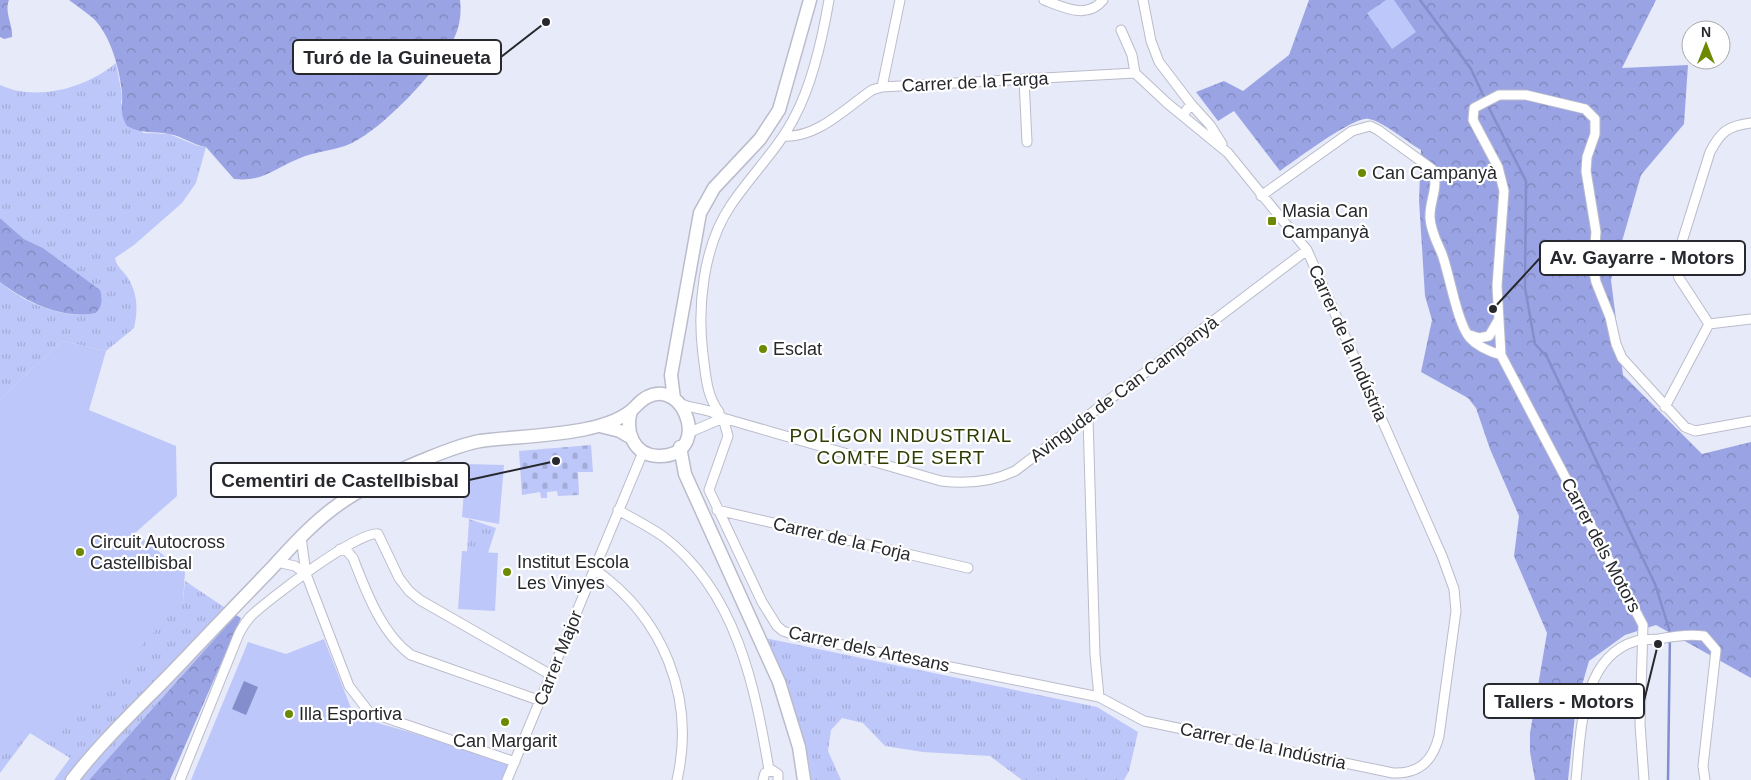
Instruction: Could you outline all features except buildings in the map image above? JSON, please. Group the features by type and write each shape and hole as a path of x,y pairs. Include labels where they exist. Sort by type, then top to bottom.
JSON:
{"street":[{"path":"662,456 674,452 680,447 688,433 689,419 677,402 671,375 700,213 714,188 760,140 779,110 810,0"},
{"path":"688,433 724,418 709,397 702,342 701,313 706,274 717,232 725,214 783,136 802,102 820,43 829,0"},
{"path":"882,87 900,0"},
{"path":"1044,0 1078,11 1090,10 1103,0"},
{"name":"Carrer de la Indústria","path":"1099,696 1144,721 1393,776 1415,770 1428,762 1436,750 1455,624 1454,589 1442,556 1307,250 1261,196 1228,153 1210,125 1191,104 1159,62 1151,41 1143,0"},
{"path":"1121,30 1132,55 1135,73"},
{"name":"Carrer de la Farga","path":"783,136 799,136 814,130 872,90 882,87 1135,73"},
{"name":"Carrer de la Indústria","path":"1135,73 1228,153"},
{"path":"1024,79 1027,142"},
{"path":"1261,196 1352,131 1370,126 1378,130 1432,169 1436,188 1430,215 1431,229 1468,335 1477,344 1501,355 1497,286 1504,190 1498,167 1473,120 1472,112 1474,108 1486,100 1512,94 1526,94 1585,109 1595,119 1595,134 1587,158 1586,171 1596,232 1593,267 1596,282 1610,316 1616,344 1622,358 1685,427 1695,431 1751,421"},
{"path":"1183,115 1191,104"},
{"path":"1709,324 1679,278 1675,264 1710,152 1718,137 1733,125 1751,123"},
{"name":"Avinguda de Can Campanyà","path":"677,402 694,409 712,410 724,418 941,481 958,483 990,480 1015,470 1088,418 1307,250"},
{"path":"1468,335 1479,338 1489,336 1499,319"},
{"path":"1709,324 1751,319"},
{"path":"1665,407 1709,324"},
{"name":"Carrer dels Motors","path":"1501,355 1644,625 1640,724 1644,780"},
{"path":"654,396 671,375"},
{"path":"72,780 301,537 332,509 370,485 454,448 480,441 600,426 631,411 644,399 654,396 664,396 677,402"},
{"path":"630,437 628,425 631,411"},
{"name":"Carrer dels Artesans","path":"724,418 728,436 709,490 762,602 776,626 783,631 798,636 1099,696"},
{"path":"1088,418 1095,655 1099,696"},
{"path":"600,426 620,431 630,437 643,452 662,456 685,474"},
{"path":"680,447 685,474 778,682 800,747 804,780"},
{"name":"Carrer Major","path":"508,780 643,452"},
{"path":"618,510 664,537 690,560 722,602 743,653 769,770"},
{"name":"Carrer de la Forja","path":"717,510 968,568"},
{"path":"180,780 241,629 252,616 306,574 340,549 365,535 378,534 399,578 409,591 420,600 551,675"},
{"path":"301,537 306,574 349,686 369,712 514,762"},
{"path":"340,549 347,551 353,558 375,608 396,640 411,655 541,701"},
{"path":"286,552 304,555"},
{"path":"277,562 295,566 306,574"},
{"path":"594,569 612,582 650,623 671,665 678,690 684,736 678,780"},
{"path":"1576,780 1583,708 1588,694 1607,660 1636,641 1691,634 1704,636 1716,650 1703,766 1705,780"},
{"path":"763,780 764,774 769,770"},
{"path":"769,770 776,772 778,780"}],"green space":[{"path":"0,0 9,0 8,14 12,37 4,39 0,37"},
{"path":"69,0 460,0 461,11 456,34 443,56 407,99 393,113 365,135 345,146 305,156 260,177 234,179 206,147 174,135 142,131 127,126 122,113 122,92 119,73 110,43 94,19"},
{"path":"1309,0 1656,0 1622,68 1681,65 1681,70 1688,70 1684,124 1641,175 1611,280 1623,375 1702,454 1751,442 1751,678 1656,625 1625,635 1589,661 1576,706 1568,780 1535,780 1530,752 1530,733 1547,633 1514,556 1519,516 1490,449 1476,408 1468,398 1421,372 1432,320 1425,296 1419,200 1421,150 1375,121 1369,119 1361,120 1338,131 1280,171 1234,111 1218,121 1196,92 1224,81 1243,91 1289,55"},
{"path":"1386,0 1394,0 1416,32 1392,49 1367,13"},
{"path":"116,63 122,95 121,103 143,133 169,134 198,146 206,147 196,183 182,203 134,245 115,258 134,290 136,315 134,328 106,351 62,341 0,399 0,282 32,303 58,312 84,315 96,313 102,298 99,290 43,248 24,239 0,218 0,85 14,90 30,92 61,90 90,79"},
{"path":"0,218 24,239 43,248 100,290 101,302 96,313 71,314 45,308 21,296 0,282"},
{"name":"Circuit Autocross Castellbisbal","path":"62,341 106,351 89,410 176,446 177,496 135,533 185,572 183,601 55,739 30,733 0,757 0,399"},
{"path":"591,445 593,472 578,472 579,495 558,496 557,491 547,492 547,498 541,498 540,492 522,495 519,451"},
{"path":"466,464 504,465 499,524 462,517"},
{"path":"469,519 496,528 488,553 467,552"},
{"path":"462,551 498,553 495,611 458,609"},
{"path":"185,581 236,615 89,780 54,780 70,758 30,733 0,773 0,757 183,601"},
{"path":"236,615 241,618 170,780 89,780"},
{"path":"765,638 1097,707 1138,732 1129,771 1124,780 1022,780 990,756 923,752 885,746 863,723 842,718 831,730 828,751 841,780 811,780 809,762"},
{"name":"Illa Esportiva","path":"324,639 351,708 367,720 515,762 507,780 191,780 248,642 286,654"}],"shaded area":[{"path":"244,681 258,687 246,715 232,709"}],"waterway":[{"path":"1420,0 1471,69 1485,99"},
{"path":"1487,104 1526,181 1525,288 1535,344 1547,357 1655,584 1670,632 1668,780"}],"place":[{"name":"Turó de la Guineueta","path":"546,22"},
{"name":"Can Campanyà","path":"1362,173"},
{"name":"Masia Can Campanyà","path":"1272,221"},
{"name":"Av. Gayarre - Motors","path":"1493,309"},
{"name":"Esclat","path":"763,349"},
{"name":"Cementiri de Castellbisbal","path":"556,461"},
{"name":"Circuit Autocross Castellbisbal","path":"80,552"},
{"name":"Institut Escola Les Vinyes","path":"507,572"},
{"name":"Tallers - Motors","path":"1658,644"},
{"name":"Illa Esportiva","path":"289,714"},
{"name":"Can Margarit","path":"505,722"}],"district":[{"name":"POLÍGON INDUSTRIAL COMTE DE SERT","path":"901,446"}]}
